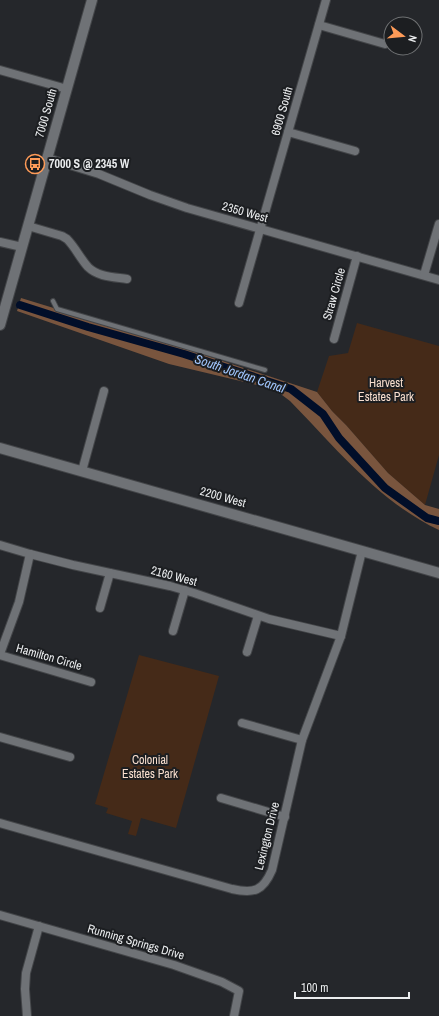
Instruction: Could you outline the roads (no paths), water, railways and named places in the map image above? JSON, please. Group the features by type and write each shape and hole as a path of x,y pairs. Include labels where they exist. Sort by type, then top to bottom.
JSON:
{"street":[{"name":"7000 South","path":"0,325 3,301 22,247 92,0"},
{"name":"6900 South","path":"239,303 326,0"},
{"path":"319,26 383,43"},
{"path":"0,70 67,89"},
{"path":"288,132 355,151"},
{"name":"2350 West","path":"47,158 99,174 174,203 439,280"},
{"path":"424,275 439,224"},
{"path":"28,226 62,236 67,239 88,267 97,273 127,279"},
{"path":"0,242 22,247"},
{"name":"Straw Circle","path":"334,339 357,256"},
{"path":"82,471 104,391"},
{"name":"2200 West","path":"0,448 439,572"},
{"name":"2160 West","path":"0,545 30,554 185,590 258,616 341,636"},
{"name":"Lexington Drive","path":"0,823 244,892 262,888 268,880 276,857 302,740 341,636 362,550"},
{"path":"0,654 19,602 30,554"},
{"path":"100,608 110,573"},
{"path":"173,631 185,590"},
{"path":"247,652 258,616"},
{"name":"Hamilton Circle","path":"0,654 92,682"},
{"path":"242,723 302,740"},
{"path":"0,737 70,757"},
{"path":"221,798 285,817"},
{"name":"Running Springs Drive","path":"0,915 174,965 222,982 239,991 234,1016"},
{"path":"27,1016 25,989 26,973 40,926"}],"lane":[{"path":"53,301 57,309 265,370"}],"waterway":[{"name":"South Jordan Canal","path":"20,305 88,327 184,354 291,389 323,414 339,438 385,488 427,518 439,521"}],"place":[{"name":"7000 S @ 2345 W","path":"35,164"}],"park label":[{"name":"Harvest Estates Park","path":"386,390"},
{"name":"Colonial Estates Park","path":"150,767"}]}
